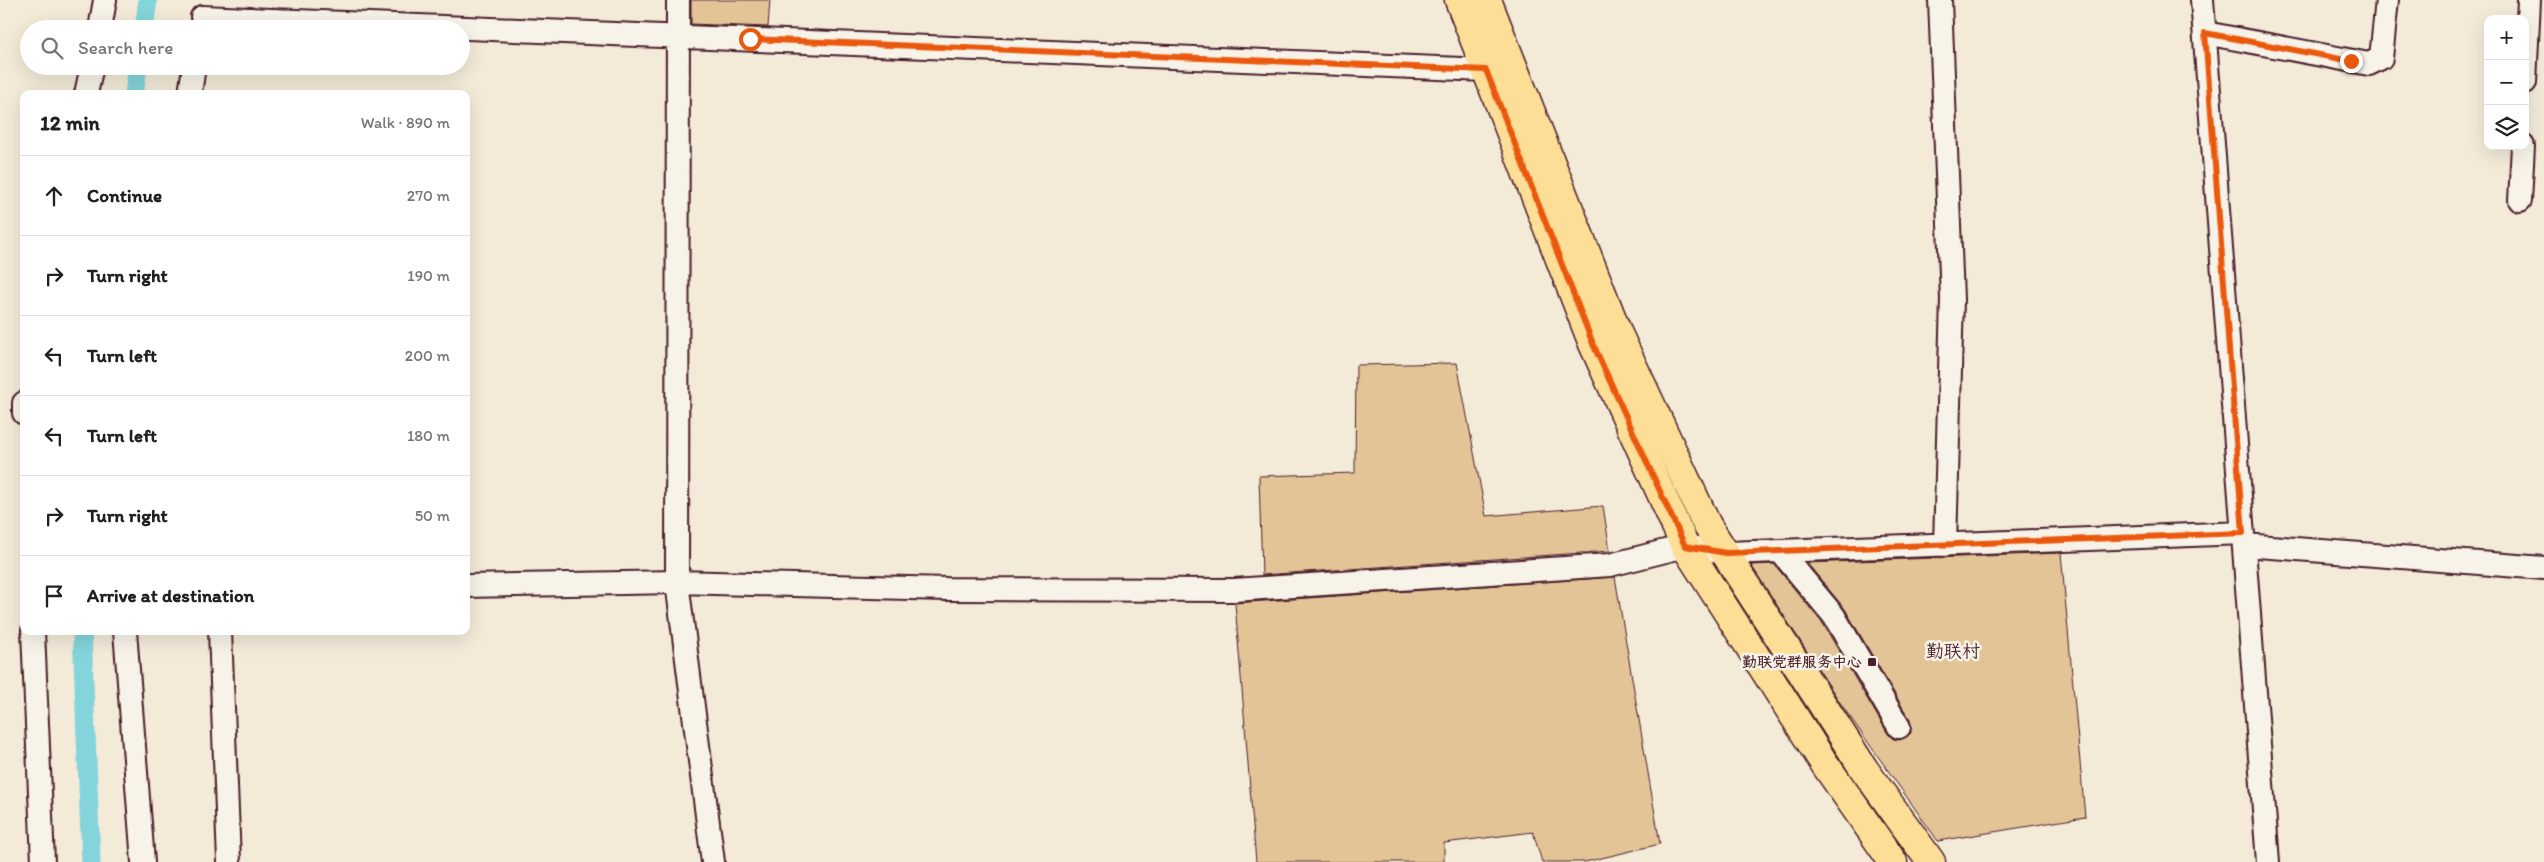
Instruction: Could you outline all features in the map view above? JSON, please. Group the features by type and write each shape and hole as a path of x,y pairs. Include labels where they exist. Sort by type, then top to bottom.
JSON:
{"main road":[{"path":"1459,0 1593,344 1685,546 1824,763 1893,862"},
{"path":"1487,0 1618,334 1708,525 1864,770 1931,862"}],"street":[{"path":"102,20 105,0"},
{"path":"678,0 677,582 713,862"},
{"path":"1940,0 1952,299 1945,545"},
{"path":"2202,0 2268,862"},
{"path":"2205,33 2369,64 2381,58 2388,0"},
{"path":"2526,60 2529,0"},
{"path":"202,15 310,20"},
{"path":"470,27 1486,70"},
{"path":"87,90 90,75"},
{"path":"191,90 193,75"},
{"path":"2520,200 2522,150"},
{"path":"470,586 677,582 947,589 1234,590 1610,565 1685,546 1726,553 1945,545 2244,539 2544,568"},
{"path":"1780,551 1834,616 1899,727"},
{"path":"33,635 43,862"},
{"path":"125,635 143,862"},
{"path":"220,635 229,862"}],"building":[{"path":"691,0 770,0 768,27 691,24"},
{"path":"1457,363 1486,516 1603,506 1610,551 1262,575 1259,476 1355,473 1356,365"},
{"path":"2061,553 2085,817 1938,841 1843,707 1751,565 1774,564 1823,624 1888,734 1893,739 1900,740 1911,733 1910,720 1845,609 1807,563"},
{"path":"1615,577 1660,844 1585,862 1542,862 1533,832 1444,843 1444,862 1256,862 1235,603"}],"waterway":[{"path":"145,20 148,0"},
{"path":"135,90 137,75"},
{"path":"82,635 91,862"}],"place":[{"name":"勤联党群服务中心","path":"1872,662"}],"district":[{"name":"勤联村","path":"1953,651"}],"route":[{"path":"750,39 1486,70 1593,344 1685,546 1726,553 2243,533 2205,33 2351,61"}]}
